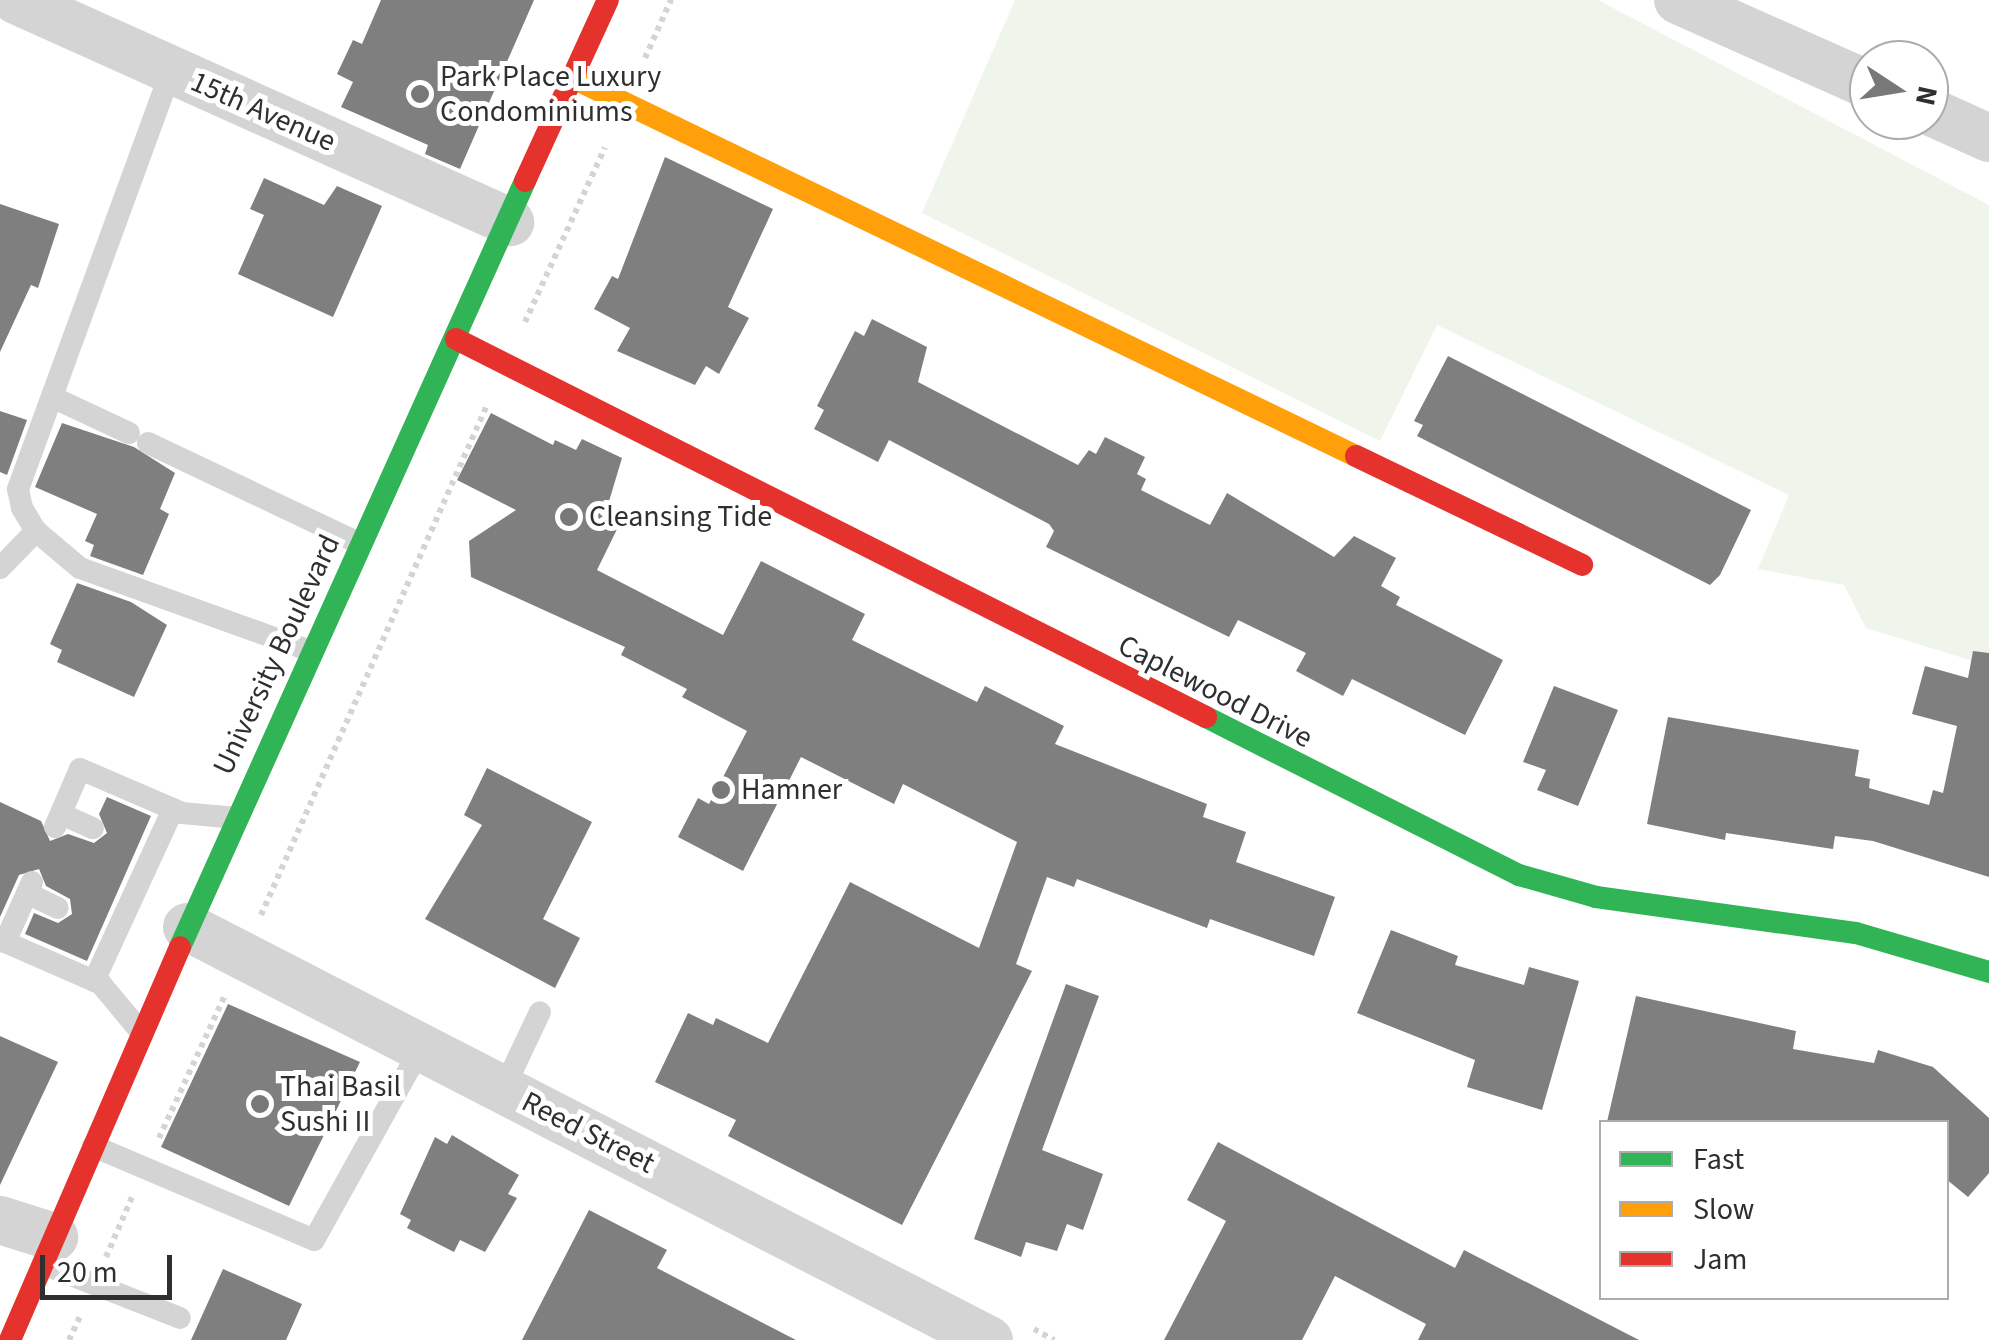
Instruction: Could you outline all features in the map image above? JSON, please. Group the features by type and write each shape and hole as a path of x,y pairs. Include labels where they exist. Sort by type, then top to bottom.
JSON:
{"street":[{"name":"15th Avenue","path":"16,0 510,222"},
{"name":"University Boulevard","path":"10,1340 188,926 608,0"},
{"path":"1678,0 1849,75"},
{"path":"573,78 1582,564"},
{"path":"1949,120 1989,138"},
{"name":"Caplewood Drive","path":"456,339 1450,846 1519,875 1614,900 1856,933 1989,972"},
{"name":"Reed Street","path":"188,926 989,1340"},
{"path":"0,1220 48,1250"}],"lane":[{"path":"172,70 18,490 36,531 80,568 311,652"},
{"path":"52,397 360,544"},
{"path":"0,568 36,531"},
{"path":"92,828 58,820 80,769 173,808 237,818"},
{"path":"94,981 109,931 144,852 173,808"},
{"path":"58,908 30,888 6,942 94,981 142,1034"},
{"path":"503,1090 540,1012"},
{"path":"93,1146 314,1240 422,1048"},
{"path":"48,1250 94,1284 180,1318"}],"path":[{"path":"521,330 670,0"},
{"path":"69,1340 506,363"}],"shaded area":[{"path":"1015,0 1598,0 1849,132 1849,140 1865,140 1989,205 1989,666 1866,628 1844,585 1758,569 1789,495 1437,325 1380,441 922,213"}],"building":[{"name":"Park Place Luxury Condominiums","path":"381,0 534,0 460,169 425,154 428,145 341,107 353,82 337,74 353,40 362,44"},
{"path":"665,157 773,209 728,307 749,318 719,374 706,366 695,385 617,351 630,328 594,309 612,276 618,279"},
{"path":"264,178 324,205 337,186 382,206 333,317 238,274 264,215 250,209"},
{"path":"0,204 59,224 38,288 31,285 0,352"},
{"path":"872,319 927,347 918,382 1078,465 1089,450 1096,454 1105,437 1145,457 1137,474 1146,479 1141,490 1210,525 1227,493 1334,557 1354,536 1396,558 1381,586 1400,597 1396,605 1503,660 1465,735 1352,679 1343,696 1296,671 1306,653 1238,620 1229,637 1046,547 1054,531 1049,524 889,440 878,462 814,429 824,410 817,406 855,331 864,336"},
{"path":"1448,356 1751,510 1720,575 1710,585 1417,436 1423,425 1414,421"},
{"path":"0,411 27,420 7,475 0,472"},
{"path":"491,413 553,445 555,440 576,450 582,439 622,458 607,508 623,517 597,570 723,635 761,561 865,614 852,640 977,702 985,686 1064,726 1055,744 1207,804 1203,817 1246,832 1236,862 1335,897 1314,956 1210,919 1207,928 1077,879 1074,887 1047,877 1016,964 1032,971 902,1225 728,1136 736,1120 655,1082 688,1013 713,1025 716,1018 768,1043 850,882 979,948 1017,842 903,784 894,804 801,757 743,871 678,837 698,798 709,804 747,731 682,697 687,689 621,655 625,647 471,577 469,541 516,510 457,480"},
{"path":"62,423 134,447 175,473 160,509 169,514 143,575 90,556 94,545 85,541 97,514 35,487"},
{"path":"77,583 131,602 167,625 134,697 57,662 62,650 50,644"},
{"path":"1973,651 1989,653 1989,877 1873,841 1835,836 1833,849 1726,833 1725,840 1647,824 1668,717 1859,750 1855,776 1870,779 1869,788 1929,805 1933,790 1943,793 1957,726 1912,714 1925,666 1968,678"},
{"path":"1554,686 1618,710 1578,806 1537,790 1546,770 1523,762"},
{"path":"487,768 592,822 543,919 580,938 555,988 425,919 482,825 464,815"},
{"path":"107,797 151,816 87,961 25,934 34,913 58,923 72,914 70,899 46,886 39,869 19,875 0,917 0,802 41,821 50,841 68,834 94,843 107,833 99,814"},
{"path":"1391,930 1458,956 1455,965 1524,985 1529,967 1579,981 1542,1110 1467,1087 1475,1060 1357,1013"},
{"path":"1066,984 1099,996 1042,1150 1103,1174 1083,1230 1067,1224 1057,1251 1026,1242 1021,1257 974,1239"},
{"path":"1636,996 1796,1031 1793,1049 1874,1063 1878,1050 1933,1067 1989,1118 1989,1173 1968,1197 1949,1181 1949,1120 1607,1120"},
{"name":"Thai Basil Sushi II","path":"228,1004 360,1062 289,1206 161,1147"},
{"path":"0,1036 58,1062 0,1185"},
{"path":"452,1135 519,1175 508,1194 517,1198 485,1252 460,1240 454,1252 407,1228 411,1220 400,1214 435,1137 447,1144"},
{"path":"1218,1142 1455,1268 1464,1250 1639,1340 1418,1340 1426,1324 1335,1276 1302,1340 1164,1340 1226,1221 1187,1200"},
{"path":"589,1210 667,1250 657,1268 796,1340 522,1340"},
{"path":"223,1269 302,1304 286,1340 191,1340"}],"traffic: fast":[{"path":"180,947 525,181"},
{"path":"1206,717 1519,875 1596,897 1856,933 1989,972"}],"traffic: slow":[{"path":"573,78 1356,456"}],"traffic: jam":[{"path":"525,181 608,0"},
{"path":"456,339 1206,717"},
{"path":"1356,456 1582,565"},
{"path":"10,1340 180,947"}],"place":[{"name":"Park Place Luxury Condominiums","path":"420,94"},
{"name":"Cleansing Tide","path":"569,517"},
{"name":"Hamner","path":"721,790"},
{"name":"Thai Basil Sushi II","path":"260,1104"}]}
